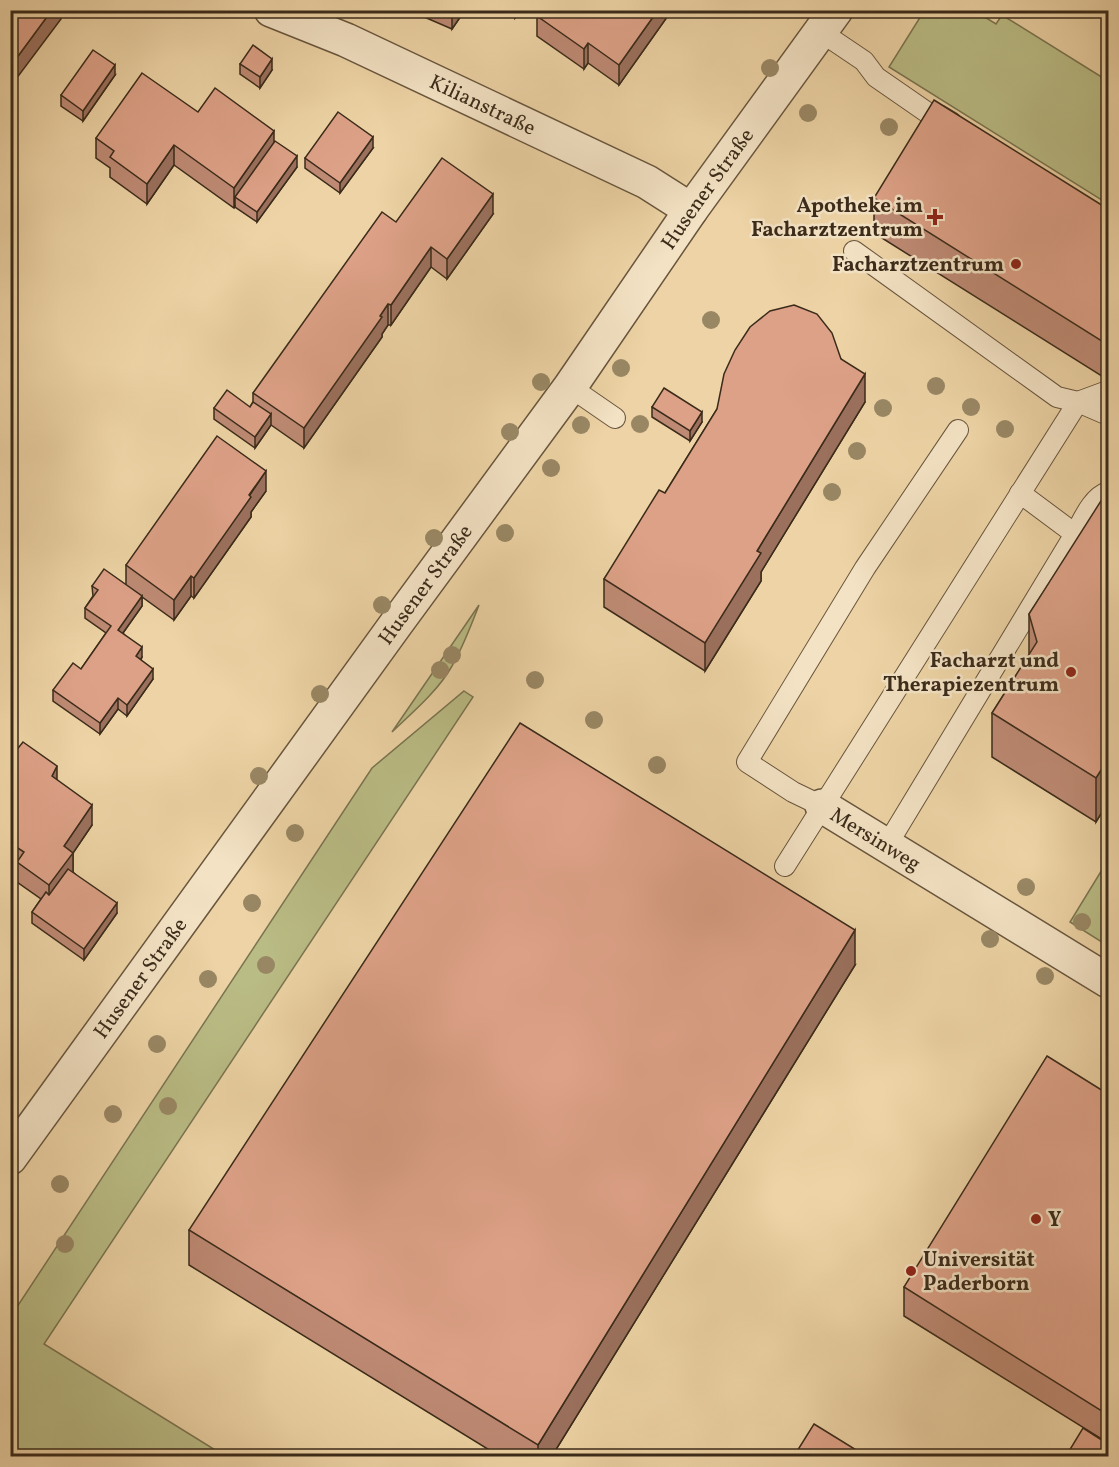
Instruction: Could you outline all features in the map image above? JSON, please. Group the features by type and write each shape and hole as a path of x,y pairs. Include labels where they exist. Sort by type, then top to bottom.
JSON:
{"street":[{"name":"Kilianstraße","path":"271,10 346,40 647,182 691,210"},
{"name":"Husener Straße","path":"10,1158 570,387 691,210 829,21"},
{"name":"Mersinweg","path":"822,806 1108,981"}],"lane":[{"path":"829,21 876,77 928,113 939,115 970,132"},
{"path":"854,251 1057,397 1078,402 1108,415"},
{"path":"570,387 615,418"},
{"path":"1078,402 1106,392"},
{"name":"Mersinweg","path":"822,806 1078,402"},
{"path":"785,866 822,806 793,792 747,762 865,568 958,430"},
{"path":"887,845 1088,510 1108,492"},
{"path":"1020,493 1075,534"}],"green space":[{"path":"924,11 975,11 996,24 1002,15 1108,81 1108,204 889,67"},
{"path":"479,605 456,659 440,684 392,732"},
{"path":"464,691 473,697 44,1344 225,1456 11,1456 11,1316 372,768"},
{"path":"1108,860 1108,946 1070,922"}],"building":[{"path":"10,10 52,10 10,67"},
{"path":"540,10 658,10 619,65 588,43 584,49 537,16"},
{"path":"253,45 272,59 260,77 240,64"},
{"path":"93,50 115,65 83,111 61,95"},
{"path":"142,73 198,112 215,88 274,131 234,188 174,145 147,184 110,157 114,151 96,138"},
{"name":"Facharztzentrum","path":"934,100 1108,209 1108,345 874,198"},
{"path":"338,112 373,137 340,183 305,158"},
{"path":"275,141 297,156 257,212 235,197"},
{"path":"442,158 493,194 447,259 431,247 391,305 388,304 380,316 382,317 304,428 253,393 382,212 396,222"},
{"path":"794,305 817,314 832,333 841,359 865,374 757,551 761,553 705,643 604,579 659,490 665,493 717,409 724,374 735,350 750,327 770,311"},
{"path":"664,388 702,412 690,431 652,407"},
{"path":"227,390 250,407 253,402 271,414 255,437 214,408"},
{"path":"217,436 266,471 249,495 251,497 194,578 191,576 174,600 126,565"},
{"name":"Facharzt und Therapiezentrum","path":"1106,493 1108,494 1108,759 1096,778 992,713 1037,642 1029,614"},
{"path":"104,569 142,596 118,630 142,647 136,656 153,669 127,705 118,698 100,723 53,690 73,663 81,669 111,626 85,608 98,590 92,586"},
{"path":"520,723 855,930 538,1445 189,1230"},
{"path":"23,742 57,766 52,776 92,805 64,846 73,853 49,885 17,862 24,852 10,843 10,749 15,752"},
{"path":"68,869 117,903 84,949 32,912 46,892 49,895"},
{"name":"Y","path":"1047,1056 1108,1094 1108,1415 904,1287"},
{"path":"814,1424 866,1456 794,1456"},
{"path":"1083,1428 1108,1444 1108,1456 1066,1456"}],"place":[{"name":"Apotheke im Facharztzentrum","path":"935,217"},
{"name":"Facharztzentrum","path":"1016,264"},
{"name":"Facharzt und Therapiezentrum","path":"1071,672"},
{"name":"Y","path":"1036,1219"},
{"name":"Universität Paderborn","path":"911,1271"}]}
